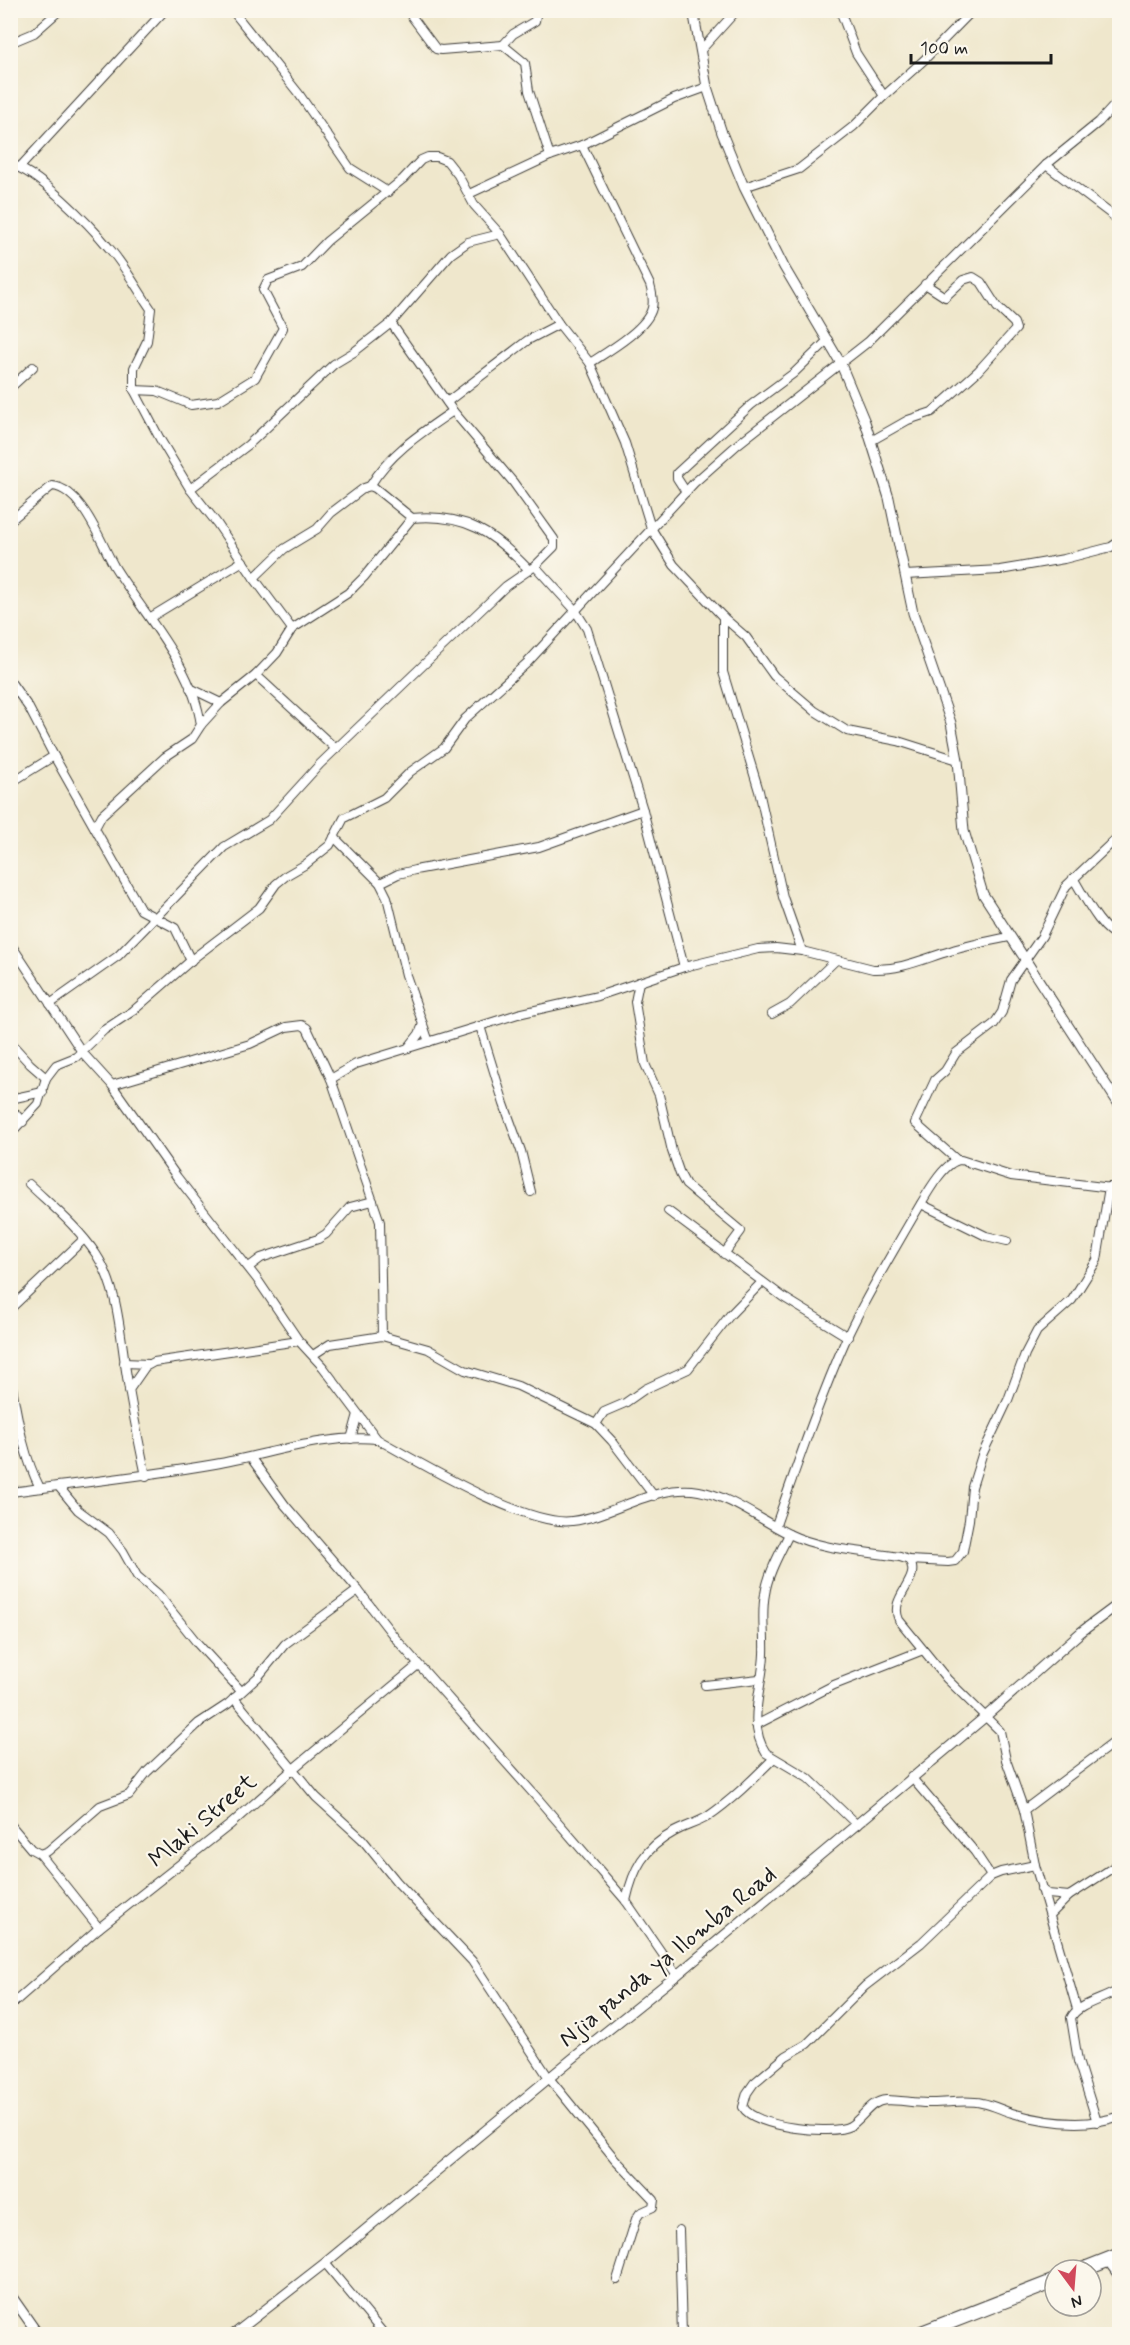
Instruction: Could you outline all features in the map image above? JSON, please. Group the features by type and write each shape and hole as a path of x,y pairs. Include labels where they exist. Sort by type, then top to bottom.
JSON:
{"highway":[{"path":"920,2334 1043,2286"}],"street":[{"path":"10,44 34,33 60,10"},
{"path":"10,175 165,10"},
{"path":"231,10 299,94 350,168 388,192"},
{"path":"407,10 436,49 503,45 525,63 529,91 550,156"},
{"path":"503,45 513,34 535,21 537,10"},
{"path":"693,10 707,87 722,133 744,187 784,267 840,362 871,441 889,498 913,613 951,723 958,760 964,831 983,894 1024,960 1116,1091 1119,1106"},
{"path":"701,50 737,10"},
{"path":"840,10 856,52 884,96"},
{"path":"744,187 799,170 854,126 973,10"},
{"path":"469,194 550,156 582,145 674,99 707,87"},
{"path":"10,1134 38,1104 46,1078 56,1065 76,1058 104,1030 134,1011 191,961 259,908 276,884 324,851 344,818 384,798 410,772 444,748 465,719 527,663 686,492 738,444 868,342 1046,165 1099,122 1119,99"},
{"path":"582,145 650,285 653,298 649,314 638,328 615,347 590,363"},
{"path":"134,390 157,391 191,405 218,401 255,378 283,328 263,290 268,280 302,267 327,241 388,192 421,160 438,157 447,161 474,205 500,234 559,324 590,363 625,443 651,528 674,565 746,638 780,682 815,711 847,731 898,741 958,760"},
{"path":"1046,165 1119,221"},
{"path":"16,166 64,202 110,248 151,309 147,341 134,368 134,390 190,489 292,629"},
{"path":"190,489 248,445 334,364 354,352 391,323 451,254 468,242 500,234"},
{"path":"871,441 908,420 932,412 978,371 1016,330 1014,323 998,307 981,282 973,277 963,280 945,297 925,284"},
{"path":"51,1004 118,956 224,847 269,820 336,749 496,596 553,550 554,539 513,482 453,411 391,323"},
{"path":"447,402 528,340 559,324"},
{"path":"686,492 677,473 751,405 794,373 828,340"},
{"path":"10,388 33,367"},
{"path":"254,578 284,549 317,529 331,513 370,486 381,468 399,450 453,411"},
{"path":"10,521 48,488 56,486 65,490 81,505 113,564 151,617 190,688 201,725"},
{"path":"370,486 390,498 411,518 444,519 467,523 508,548 532,568 574,610 587,629 643,810 684,967"},
{"path":"95,828 102,815 165,757 192,739 221,703 256,675 282,648 292,629 348,593 364,577 411,518"},
{"path":"905,575 1000,570 1064,559 1111,547 1119,541"},
{"path":"151,617 243,561"},
{"path":"723,616 723,672 759,791 783,897 802,951"},
{"path":"256,675 336,749"},
{"path":"10,681 29,708 141,910 175,928 191,961"},
{"path":"190,688 221,703"},
{"path":"10,783 54,756"},
{"path":"380,883 398,874 415,870 539,847 643,810"},
{"path":"88,817 102,815"},
{"path":"334,837 380,883 394,918 406,975 429,1042"},
{"path":"1118,838 1073,878 1061,894 1042,936 1011,980 1002,1012 994,1024 956,1053 945,1071 935,1080 915,1123 957,1160 1011,1176 1119,1189"},
{"path":"1073,878 1103,925 1110,934 1119,938"},
{"path":"331,1079 356,1064 518,1014 598,996 684,967 758,949 776,948 802,951 873,969 898,968 951,950 1009,937"},
{"path":"10,943 82,1052 112,1085 177,1177 281,1311 299,1341 313,1355 377,1439 466,1488 549,1521 573,1521 654,1496 686,1489 712,1494 776,1525 789,1534 823,1544 909,1560 948,1562 955,1560 963,1551 972,1487 982,1455 1008,1400 1024,1354 1037,1331 1072,1300 1097,1260 1109,1187"},
{"path":"772,1014 790,1004 836,960"},
{"path":"639,982 635,998 645,1064 659,1095 672,1151 680,1174 686,1185 741,1233 724,1254"},
{"path":"407,1049 419,1034 423,1024"},
{"path":"112,1085 250,1044 286,1027 302,1025 307,1028 331,1079 380,1222 382,1336"},
{"path":"480,1026 531,1192"},
{"path":"10,1042 46,1078"},
{"path":"10,1099 43,1092"},
{"path":"10,1108 23,1122"},
{"path":"776,1525 798,1461 848,1337 921,1204 948,1166 957,1160"},
{"path":"29,1184 84,1239 96,1254 109,1278 146,1476"},
{"path":"249,1268 261,1258 318,1239 326,1234 346,1209 373,1201"},
{"path":"921,1204 986,1236 1007,1241"},
{"path":"668,1211 762,1282 848,1337"},
{"path":"10,1309 84,1239"},
{"path":"596,1424 604,1412 688,1369 730,1315 762,1282"},
{"path":"313,1355 330,1344 382,1336 420,1346 465,1370 518,1386 596,1424 654,1496"},
{"path":"124,1363 149,1364 299,1341"},
{"path":"129,1390 149,1364"},
{"path":"10,1376 19,1429 30,1467 40,1488"},
{"path":"351,1439 358,1414"},
{"path":"10,1492 146,1476 250,1458 301,1446 351,1439 377,1439"},
{"path":"250,1458 285,1505 358,1590 418,1665 532,1791 626,1901 677,1976"},
{"path":"59,1487 78,1510 109,1533 123,1551 137,1576 158,1594 198,1644 241,1691"},
{"path":"789,1534 771,1573 765,1594 764,1654 759,1679 756,1725 762,1746 773,1759 788,1765 808,1778 857,1825"},
{"path":"909,1560 913,1567 912,1575 895,1609 899,1620 964,1696 1000,1731 1006,1760 1024,1810 1041,1889 1077,2009"},
{"path":"40,1854 48,1851 100,1806 129,1795 147,1772 199,1723 234,1698 258,1677 285,1644 358,1590"},
{"name":"Njia panda ya Ilomba Road","path":"234,2334 325,2263 549,2078 677,1976 985,1717 1081,1632 1119,1603"},
{"path":"756,1725 834,1685 923,1650"},
{"name":"Mlaki Street","path":"10,2006 99,1928 231,1824 418,1665"},
{"path":"705,1685 759,1679"},
{"path":"234,1698 316,1797 362,1839 397,1882 472,1961 549,2078 615,2159 654,2200 653,2207 640,2213 636,2219 616,2280"},
{"path":"1024,1810 1119,1738"},
{"path":"626,1901 635,1868 653,1846 675,1831 707,1817 773,1759"},
{"path":"911,1777 975,1852 991,1876"},
{"path":"10,1824 31,1849 40,1854 99,1928"},
{"path":"1050,1915 1070,1896 1119,1863"},
{"path":"1035,1865 991,1876 921,1943 865,1986 807,2044 786,2056 754,2083 747,2093 743,2107 749,2115 777,2125 832,2130 852,2124 874,2104 884,2100 925,2103 978,2102 1038,2119 1082,2124 1119,2116"},
{"path":"1041,1889 1048,1894 1070,1896"},
{"path":"1097,2122 1078,2061 1071,2018 1077,2009 1111,1995 1119,1989"},
{"path":"679,2230 682,2334"},
{"path":"1113,2258 1119,2277"},
{"path":"325,2263 384,2334"},
{"path":"10,2294 38,2334"}]}
